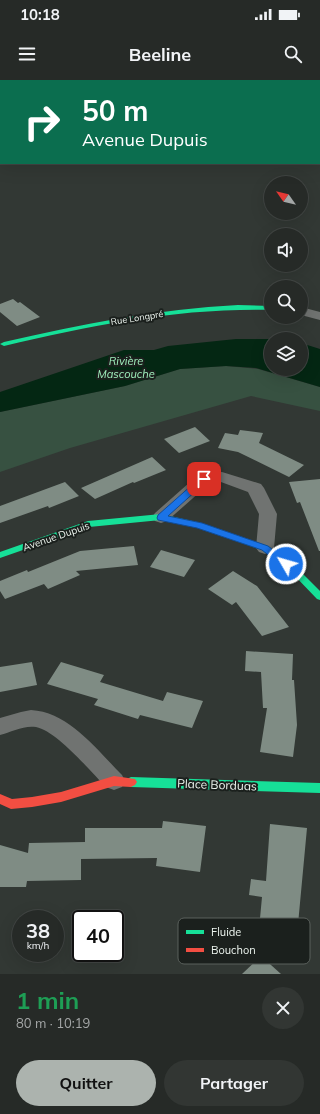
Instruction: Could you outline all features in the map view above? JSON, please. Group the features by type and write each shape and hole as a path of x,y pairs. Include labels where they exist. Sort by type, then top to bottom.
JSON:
{"street":[{"name":"Rue Longpré","path":"4,344 91,325 171,312 219,308 264,308"},
{"path":"308,313 320,316"},
{"path":"161,518 204,479 222,476 255,488 268,514 265,548"},
{"name":"Avenue Dupuis","path":"0,555 88,524 161,518 198,525 265,548 296,572 320,597"},
{"path":"0,726 22,719 41,720 66,734 114,781"},
{"name":"Place Borduas","path":"0,799 11,804 32,802 61,797 114,781 320,788"}],"shaded area":[{"path":"226,366 258,369 264,371 264,376 282,376 320,387 320,411 251,396 70,448 0,472 0,412 125,386 180,369"}],"water":[{"name":"Rivière Mascouche","path":"236,339 264,339 264,370 256,368 226,366 180,369 125,386 0,412 0,392 124,350 154,350 168,346"},
{"name":"Rivière Mascouche","path":"308,345 320,349 320,387 283,376 308,376"}],"building":[{"path":"13,299 18,303 20,302 40,317 17,326 0,312 0,304"},
{"path":"195,427 210,441 179,453 164,439"},
{"path":"240,430 263,433 259,443 304,465 289,477 238,452 218,448 225,433 238,435"},
{"path":"152,457 166,470 134,483 133,482 95,499 81,488"},
{"path":"320,479 319,551 300,502 297,503 289,482"},
{"path":"65,482 79,496 49,508 48,506 0,523 0,506"},
{"path":"134,546 138,565 76,571 80,575 48,589 44,584 5,599 0,591 0,581 27,570 28,572 80,551"},
{"path":"161,550 195,560 184,577 150,567"},
{"path":"233,571 257,586 289,627 262,636 236,602 232,605 208,589"},
{"path":"246,651 293,654 292,680 294,680 297,725 293,757 260,752 267,708 263,708 261,672 245,671"},
{"path":"32,662 37,685 0,692 0,667"},
{"path":"61,662 104,675 100,682 163,701 167,692 203,701 192,728 140,715 138,719 94,705 98,699 47,684"},
{"path":"163,821 206,826 200,872 156,866 157,858 81,859 81,880 27,881 26,887 0,887 0,845 28,853 29,843 85,842 85,828 162,828"},
{"path":"270,824 307,828 299,918 260,918 262,897 249,895 251,879 266,881"},
{"path":"253,964 270,964 281,974 242,974"}],"traffic: fast":[{"path":"4,344 69,329 171,312 238,307 264,308"},
{"path":"0,555 88,524 161,517 198,525 265,548 296,572 320,597"},
{"path":"131,782 320,788"}],"traffic: jam":[{"path":"0,799 11,804 32,802 61,797 114,781 131,782"}],"route":[{"path":"204,479 161,518 198,525 265,548 286,564"}]}
